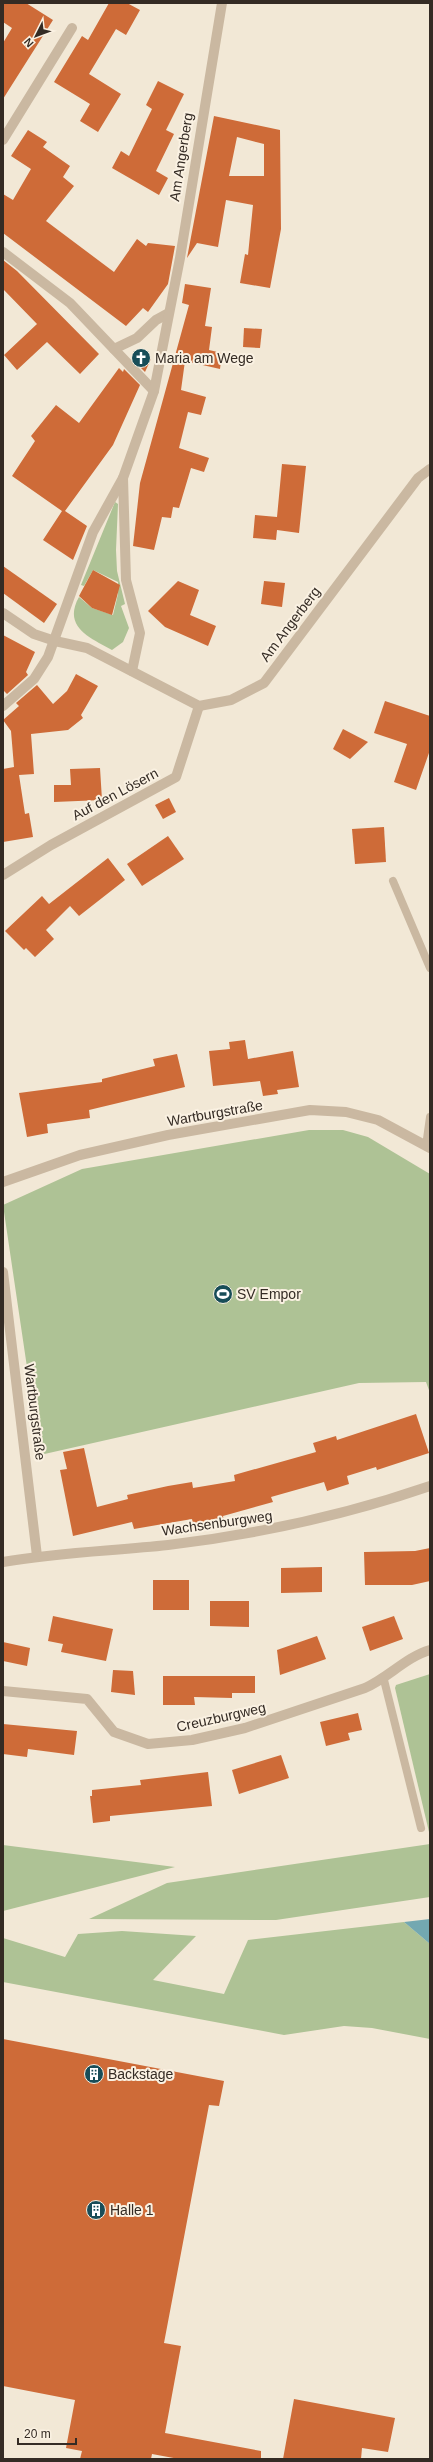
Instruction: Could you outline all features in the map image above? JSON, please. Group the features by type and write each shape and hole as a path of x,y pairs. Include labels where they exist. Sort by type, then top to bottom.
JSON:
{"street":[{"name":"Am Angerberg","path":"3,706 34,679 55,641 94,532 123,478 154,391 167,314 180,258 222,3"},
{"path":"3,140 72,28"},
{"path":"3,252 70,303 154,391"},
{"path":"114,349 137,338 156,320 167,314"},
{"name":"Am Angerberg","path":"199,706 231,700 264,683 413,484 430,469"},
{"name":"Am Angerberg","path":"123,478 126,580 140,633 132,671"},
{"path":"3,613 34,634 55,641 69,642 88,648 199,706"},
{"name":"Auf den Lösern","path":"3,875 51,844 176,777 199,706"},
{"name":"Wartburgstraße","path":"3,1182 80,1155 168,1135 310,1110 346,1112 378,1120 428,1147"},
{"name":"Wartburgstraße","path":"3,1272 37,1556"},
{"name":"Wachsenburgweg","path":"3,1562 37,1556 167,1545 256,1532 334,1517 430,1486"},
{"name":"Creuzburgweg","path":"3,1691 87,1699 114,1732 148,1744 192,1740 245,1728 366,1688 384,1680 396,1669 430,1650"}],"lane":[{"path":"393,881 430,968"},
{"path":"428,1147 430,1117"},
{"path":"384,1680 421,1828"}],"green space":[{"path":"115,502 118,504 116,550 117,571 125,604 121,606 129,628 123,642 112,650 88,636 81,630 76,624 74,616 75,607 79,597 92,608 113,615 118,594 118,582 93,570 84,586 81,585"},
{"name":"SV Empor","path":"309,1130 343,1130 368,1137 430,1174 430,1393 426,1382 359,1383 40,1455 3,1205 82,1169"},
{"path":"430,1674 429,1832 395,1688 396,1685"},
{"path":"430,1844 430,1897 276,1920 89,1919 167,1883"},
{"path":"3,1845 175,1867 3,1911"},
{"path":"404,1922 430,1944 430,2039 372,2028 344,2026 284,2035 3,1982 3,1938 65,1957 78,1934 122,1931 196,1936 153,1980 224,1994 248,1940"}],"water":[{"path":"430,1919 430,1944 404,1922"}],"building":[{"path":"3,3 26,3 53,20 3,99 3,43 12,28 3,22"},
{"path":"109,3 127,3 140,10 126,35 116,29 89,74 121,94 98,132 80,121 90,104 54,82 82,36 88,40"},
{"path":"158,81 184,94 166,130 174,134 156,171 168,178 159,195 112,168 121,151 129,156 152,109 146,105"},
{"path":"214,116 280,130 281,229 270,288 240,283 245,254 248,255 253,205 226,200 218,247 197,243 187,258","holes":["237,137 264,144 264,176 229,176"]},
{"path":"28,130 47,142 43,147 70,166 63,177 74,186 46,221 114,272 137,239 146,246 148,243 175,246 168,284 148,312 143,308 126,326 3,233 3,194 13,200 31,169 11,156"},
{"path":"3,260 17,271 99,354 80,374 47,342 17,370 4,355 37,324 3,289"},
{"path":"185,284 211,288 205,326 212,327 209,350 222,353 220,369 185,361 181,390 206,397 201,415 188,412 179,448 209,458 204,472 191,468 179,508 173,507 171,518 162,517 154,550 133,546 140,483 189,305 182,303"},
{"path":"244,328 262,329 260,348 243,347"},
{"name":"Maria am Wege","path":"139,350 151,359 145,372 132,359"},
{"path":"119,368 123,372 124,369 140,385 113,445 65,511 87,526 73,560 43,540 62,511 12,476 35,441 31,436 56,405 79,423"},
{"path":"282,464 306,466 299,533 277,530 276,540 253,538 255,515 277,517"},
{"path":"3,566 57,604 44,623 3,593"},
{"path":"93,570 120,585 112,615 92,608 79,596"},
{"path":"178,581 199,590 190,615 216,626 208,646 165,627 148,611"},
{"path":"264,581 285,583 282,607 261,604"},
{"path":"3,635 35,652 26,672 28,675 7,694 3,690"},
{"path":"76,674 98,686 81,715 83,718 68,730 31,734 34,774 19,775 25,814 29,813 33,837 3,842 3,769 14,767 11,731 3,720 19,706 16,703 37,685 53,704 67,691"},
{"path":"385,701 430,716 430,750 416,790 394,782 407,744 374,733"},
{"path":"343,729 368,742 350,759 333,749"},
{"path":"100,768 102,800 54,802 54,785 71,785 70,769"},
{"path":"169,798 176,812 163,819 155,805"},
{"path":"384,827 386,862 355,864 352,829"},
{"path":"168,836 184,859 142,886 127,864"},
{"path":"108,858 125,880 79,916 70,906 46,930 54,939 35,957 26,948 24,950 5,931 42,896 49,904"},
{"path":"245,1040 248,1059 293,1051 299,1087 277,1090 278,1094 263,1096 260,1081 213,1086 209,1051 230,1049 229,1042"},
{"path":"177,1054 185,1087 89,1110 90,1118 47,1124 48,1133 27,1137 19,1093 102,1082 102,1079 155,1066 153,1059"},
{"path":"416,1414 429,1453 377,1470 376,1467 347,1476 349,1484 327,1491 324,1482 271,1497 273,1502 223,1516 225,1526 194,1531 192,1519 134,1529 132,1522 73,1536 60,1470 67,1469 63,1452 84,1448 97,1507 128,1499 127,1495 168,1486 192,1482 193,1488 235,1481 234,1475 316,1452 313,1443 336,1436 337,1440"},
{"path":"430,1548 430,1581 412,1585 365,1585 364,1552 415,1551"},
{"path":"322,1567 322,1592 281,1593 281,1568"},
{"path":"153,1580 189,1580 189,1610 153,1610"},
{"path":"210,1601 249,1601 249,1627 210,1626"},
{"path":"53,1616 113,1629 106,1661 61,1652 63,1644 48,1641"},
{"path":"394,1616 403,1639 370,1651 362,1627"},
{"path":"317,1636 326,1659 280,1675 277,1650"},
{"path":"3,1642 30,1648 27,1666 3,1661"},
{"path":"113,1670 133,1671 135,1695 111,1692"},
{"path":"163,1676 255,1676 255,1693 232,1693 232,1698 194,1697 195,1705 163,1705"},
{"path":"358,1713 362,1730 348,1733 350,1740 326,1746 320,1722"},
{"path":"3,1724 77,1731 74,1755 28,1749 27,1757 3,1754"},
{"path":"281,1755 289,1778 239,1794 232,1770"},
{"path":"208,1772 212,1806 110,1816 110,1821 93,1823 90,1796 92,1796 92,1790 141,1785 140,1780"},
{"name":"Halle 1","path":"3,2039 224,2081 219,2106 209,2105 164,2343 181,2346 165,2433 261,2451 261,2459 179,2459 152,2454 151,2459 80,2459 82,2451 66,2448 75,2400 3,2386"},
{"path":"294,2399 395,2418 388,2452 362,2448 361,2459 283,2459"}],"place":[{"name":"Maria am Wege","path":"141,358"},
{"name":"SV Empor","path":"223,1294"},
{"name":"Backstage","path":"94,2074"},
{"name":"Halle 1","path":"96,2210"}]}
